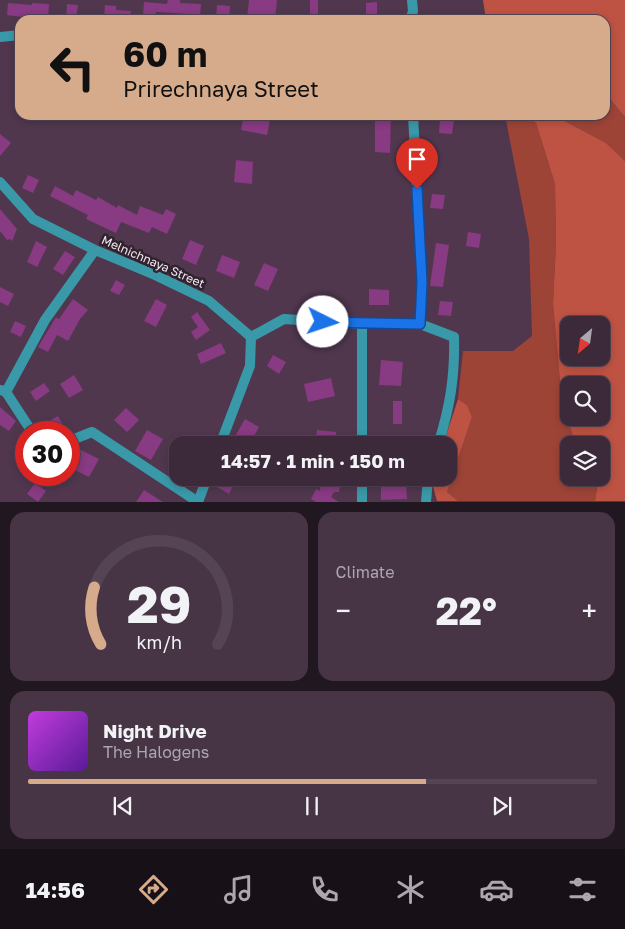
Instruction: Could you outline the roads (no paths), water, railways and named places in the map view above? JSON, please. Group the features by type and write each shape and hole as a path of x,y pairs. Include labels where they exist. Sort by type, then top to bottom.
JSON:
{"street":[{"path":"412,0 412,15"},
{"path":"0,37 15,36"},
{"path":"412,120 422,282 420,324"},
{"name":"Melnichnaya Street","path":"0,182 33,219 95,250 155,275 209,301 251,337"},
{"path":"24,421 3,391 45,320 95,250"},
{"path":"223,436 250,366 251,337 284,320 362,324 420,324 454,337 455,369 450,402 441,436"},
{"path":"362,324 362,436"},
{"path":"80,437 92,432 198,502 204,486"},
{"path":"362,486 362,502"},
{"path":"426,502 427,486"}]}
